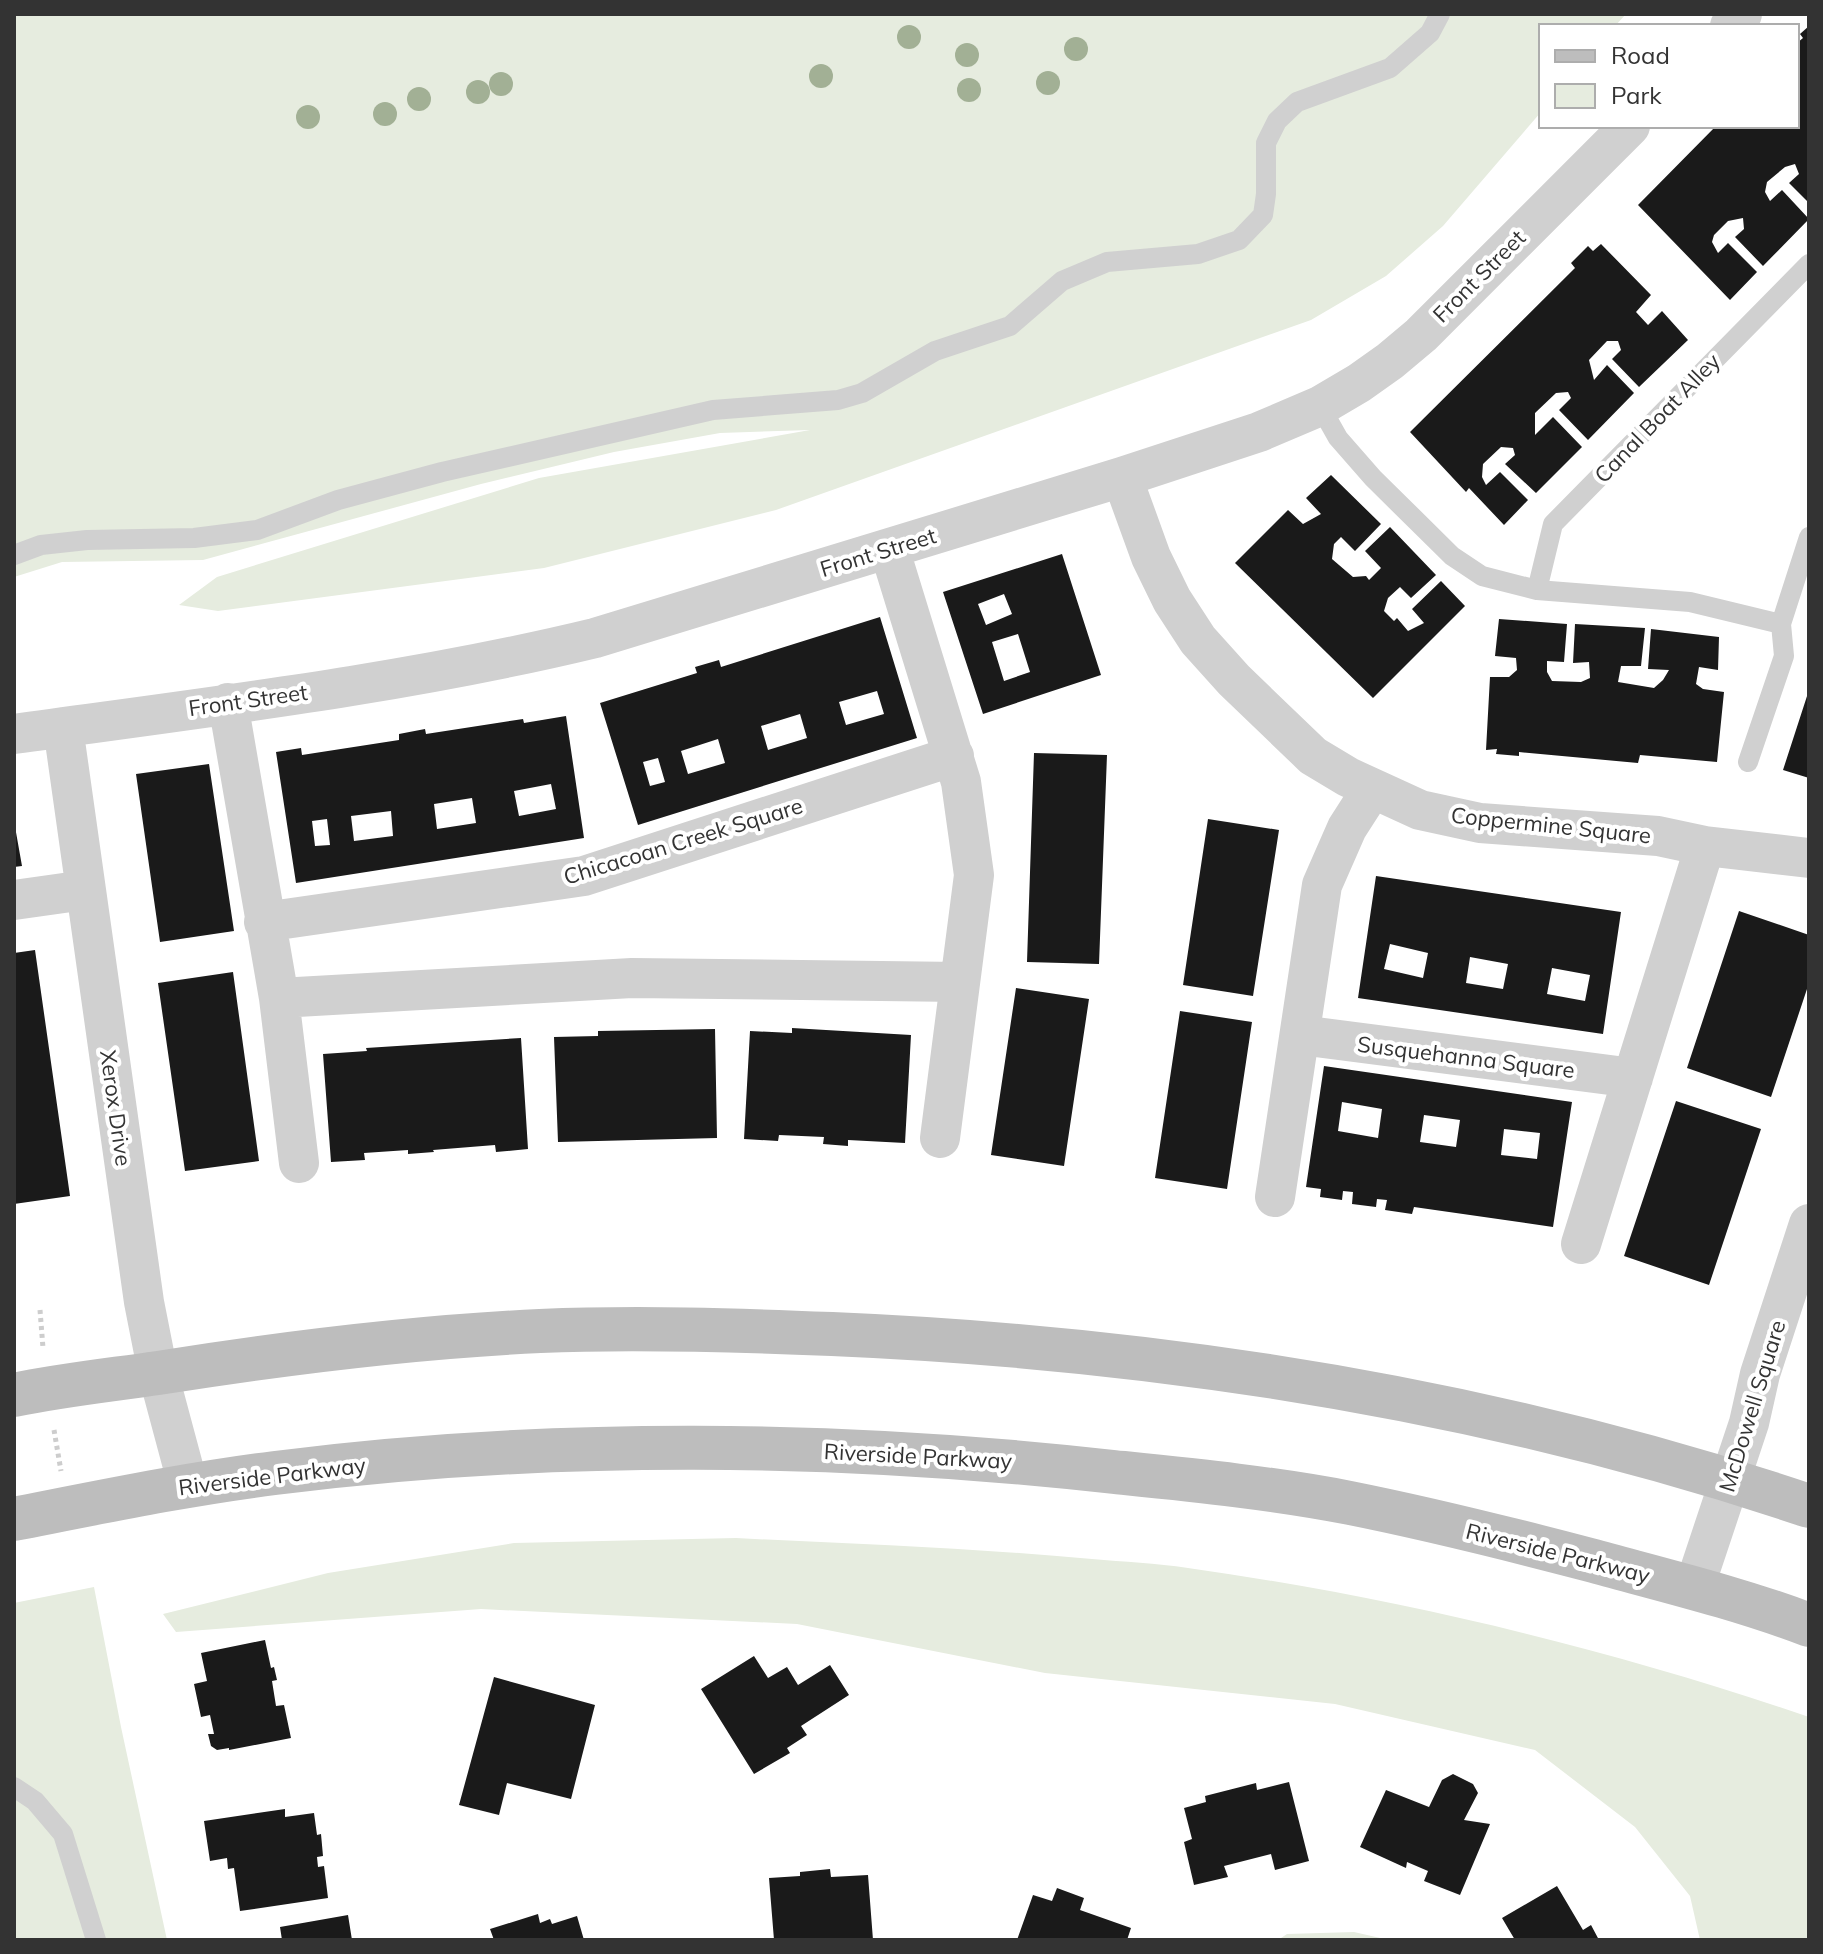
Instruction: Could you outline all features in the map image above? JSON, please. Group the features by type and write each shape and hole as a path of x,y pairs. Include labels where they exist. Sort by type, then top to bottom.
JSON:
{"main road":[{"path":"14,1395 335,1349 538,1331 731,1330 922,1338 1083,1351 1242,1370 1437,1407 1597,1443 1730,1479 1809,1506"},
{"name":"Riverside Parkway","path":"14,1519 188,1485 383,1462 666,1448 782,1449 990,1458 1173,1478 1346,1502 1500,1537 1694,1588 1809,1625"}],"street":[{"name":"Front Street","path":"14,734 531,654 595,638 1259,432 1320,406 1390,361 1421,335 1628,128"},
{"name":"Coppermine Square","path":"1122,477 1151,557 1172,600 1198,640 1234,680 1313,756 1372,789 1420,810 1480,823 1658,836 1705,846 1809,858"},
{"path":"889,548 961,782 974,875 940,1138"},
{"path":"228,703 279,998 299,1163"},
{"name":"Xerox Drive","path":"63,727 144,1302 158,1373 188,1485"},
{"name":"Chicacoan Creek Square","path":"264,922 584,876 954,756"},
{"path":"1275,1197 1322,885 1347,828 1372,789"},
{"path":"1581,1244 1705,846"},
{"path":"14,900 85,890"},
{"path":"279,998 632,978 960,982"},
{"name":"Susquehanna Square","path":"1300,1035 1633,1078"},
{"name":"McDowell Square","path":"1694,1588 1749,1423 1760,1374 1809,1224"}],"lane":[{"path":"14,555 41,545 87,540 194,538 257,530 338,500 442,472 713,410 838,400 862,393 935,351 1010,326 1062,281 1107,262 1198,254 1239,240 1263,215 1266,143 1277,121 1297,102 1390,68 1430,33 1440,14"},
{"name":"Canal Boat Alley","path":"1537,590 1553,524 1809,264"},
{"path":"1320,406 1338,438 1373,478 1452,556 1482,576 1537,590 1690,602 1781,624"},
{"path":"1748,762 1784,656 1781,624 1809,537"},
{"path":"14,1787 35,1801 63,1834 96,1940"}],"green space":[{"path":"14,14 1626,14 1617,24 1539,24 1539,114 1443,226 1386,276 1311,320 776,510 544,568 218,611 179,605 217,577 539,478 810,430 720,433 614,452 481,484 203,560 62,562 14,577"},
{"path":"736,1538 1047,1555 1164,1565 1266,1580 1502,1628 1658,1669 1809,1717 1809,1940 1700,1940 1690,1896 1635,1827 1535,1750 1335,1704 1045,1673 797,1624 481,1609 176,1632 163,1614 328,1573 514,1543"},
{"path":"94,1587 167,1940 14,1940 14,1603"},
{"path":"1354,1932 1389,1940 1278,1940 1287,1934"}],"building":[{"path":"1809,26 1809,203 1789,183 1799,174 1795,164 1785,167 1767,182 1765,192 1770,201 1782,190 1809,219 1763,266 1735,237 1744,229 1743,218 1728,221 1714,235 1712,242 1718,253 1728,243 1757,272 1730,300 1638,205 1714,128 1799,128 1799,41 1803,38 1800,34"},
{"path":"1601,244 1651,295 1636,312 1648,325 1662,311 1688,340 1639,387 1612,359 1621,350 1618,341 1607,341 1589,360 1594,380 1607,365 1634,393 1588,440 1559,410 1571,398 1568,392 1556,393 1535,413 1535,435 1553,417 1582,447 1536,493 1505,464 1515,455 1513,448 1501,447 1483,464 1482,477 1486,485 1500,472 1528,500 1504,525 1469,488 1466,492 1410,432 1575,268 1571,263 1588,246 1593,251"},
{"path":"1331,475 1381,524 1355,551 1341,537 1334,544 1332,559 1353,577 1366,576 1369,580 1381,568 1365,551 1390,527 1436,575 1411,598 1400,587 1388,598 1384,611 1394,621 1397,618 1408,631 1424,623 1412,609 1441,581 1465,606 1373,698 1235,563 1288,510 1303,524 1321,514 1306,498"},
{"path":"1062,554 1101,675 983,714 943,592","holes":["1004,594 1012,614 986,625 978,604","1018,634 1030,672 1004,681 992,642"]},
{"path":"880,617 917,738 638,825 600,703 697,673 695,667 719,660 721,667","holes":["877,691 884,714 846,725 839,702","800,714 807,738 768,750 761,726","718,739 725,763 688,774 681,751","658,758 665,782 650,786 643,762"]},
{"path":"1499,619 1567,624 1564,662 1547,661 1547,672 1552,681 1581,682 1590,678 1589,662 1573,663 1575,624 1645,628 1641,666 1621,666 1618,682 1654,688 1669,670 1648,669 1651,629 1719,637 1718,670 1699,667 1696,684 1703,689 1724,692 1717,762 1640,755 1638,763 1519,752 1519,756 1496,754 1497,749 1486,750 1490,677 1509,677 1517,670 1516,658 1495,656"},
{"path":"1809,693 1809,778 1783,770"},
{"path":"566,716 584,838 296,883 276,752 301,748 302,755 399,740 399,734 425,729 426,734 523,719 524,723","holes":["551,784 556,809 519,816 514,791","472,798 476,823 437,829 434,804","391,811 393,836 354,841 351,816","327,819 330,845 315,846 312,821"]},
{"path":"1034,753 1107,755 1099,964 1027,962"},
{"path":"209,764 234,931 160,942 136,774"},
{"path":"1208,819 1279,830 1253,996 1183,985"},
{"path":"14,821 22,866 14,867"},
{"path":"1376,876 1621,912 1603,1034 1358,998","holes":["1390,944 1428,953 1423,978 1384,969","1470,957 1508,964 1503,989 1466,983","1552,968 1590,975 1585,1001 1547,994"]},
{"path":"1739,911 1809,935 1809,983 1771,1097 1687,1068"},
{"path":"35,950 70,1196 14,1204 14,953"},
{"path":"233,972 259,1161 185,1171 158,983"},
{"path":"1016,988 1089,999 1064,1166 991,1155"},
{"path":"1180,1011 1252,1022 1227,1189 1155,1178"},
{"path":"792,1028 911,1035 905,1143 848,1140 848,1146 823,1144 824,1137 779,1135 778,1141 744,1139 750,1031 792,1033"},
{"path":"715,1029 717,1138 558,1142 554,1037 598,1036 598,1031"},
{"path":"521,1038 528,1149 496,1152 495,1145 408,1154 408,1150 364,1153 365,1160 331,1162 323,1054 367,1051 366,1048"},
{"path":"1324,1066 1572,1102 1553,1227 1414,1207 1412,1214 1385,1210 1387,1200 1377,1199 1376,1207 1352,1204 1353,1192 1343,1191 1342,1200 1320,1197 1321,1189 1306,1187","holes":["1342,1102 1382,1109 1378,1138 1338,1131","1424,1115 1460,1120 1456,1147 1420,1142","1504,1129 1540,1133 1537,1159 1501,1155"]},
{"path":"1676,1101 1761,1129 1709,1285 1624,1256"},
{"path":"265,1640 277,1680 272,1681 276,1706 284,1705 291,1738 217,1750 211,1746 208,1734 214,1734 210,1715 201,1717 194,1684 207,1681 201,1653"},
{"path":"754,1656 768,1678 787,1667 798,1685 830,1665 849,1695 801,1726 807,1735 787,1748 790,1753 754,1774 701,1689"},
{"path":"494,1677 595,1705 571,1799 507,1783 499,1815 459,1805"},
{"path":"1453,1774 1473,1784 1478,1793 1464,1820 1490,1824 1460,1895 1424,1881 1428,1871 1407,1862 1406,1868 1360,1847 1386,1790 1429,1807 1442,1780"},
{"path":"1289,1782 1309,1861 1275,1870 1271,1854 1224,1866 1228,1877 1194,1885 1184,1842 1192,1839 1184,1808 1206,1802 1205,1796 1256,1783 1257,1790"},
{"path":"285,1809 285,1817 314,1813 317,1835 321,1834 323,1856 317,1857 318,1867 324,1866 328,1898 240,1911 234,1868 228,1869 227,1858 210,1861 204,1821"},
{"path":"830,1869 831,1877 868,1875 873,1940 774,1940 769,1878 800,1876 800,1872"},
{"path":"1557,1886 1583,1930 1591,1925 1599,1940 1515,1940 1502,1918"},
{"path":"1057,1888 1084,1898 1080,1910 1131,1928 1127,1940 1017,1940 1033,1895 1052,1901"},
{"path":"538,1914 540,1923 550,1919 552,1924 577,1916 584,1940 494,1940 490,1929"},
{"path":"348,1915 352,1940 282,1940 280,1927"}]}
